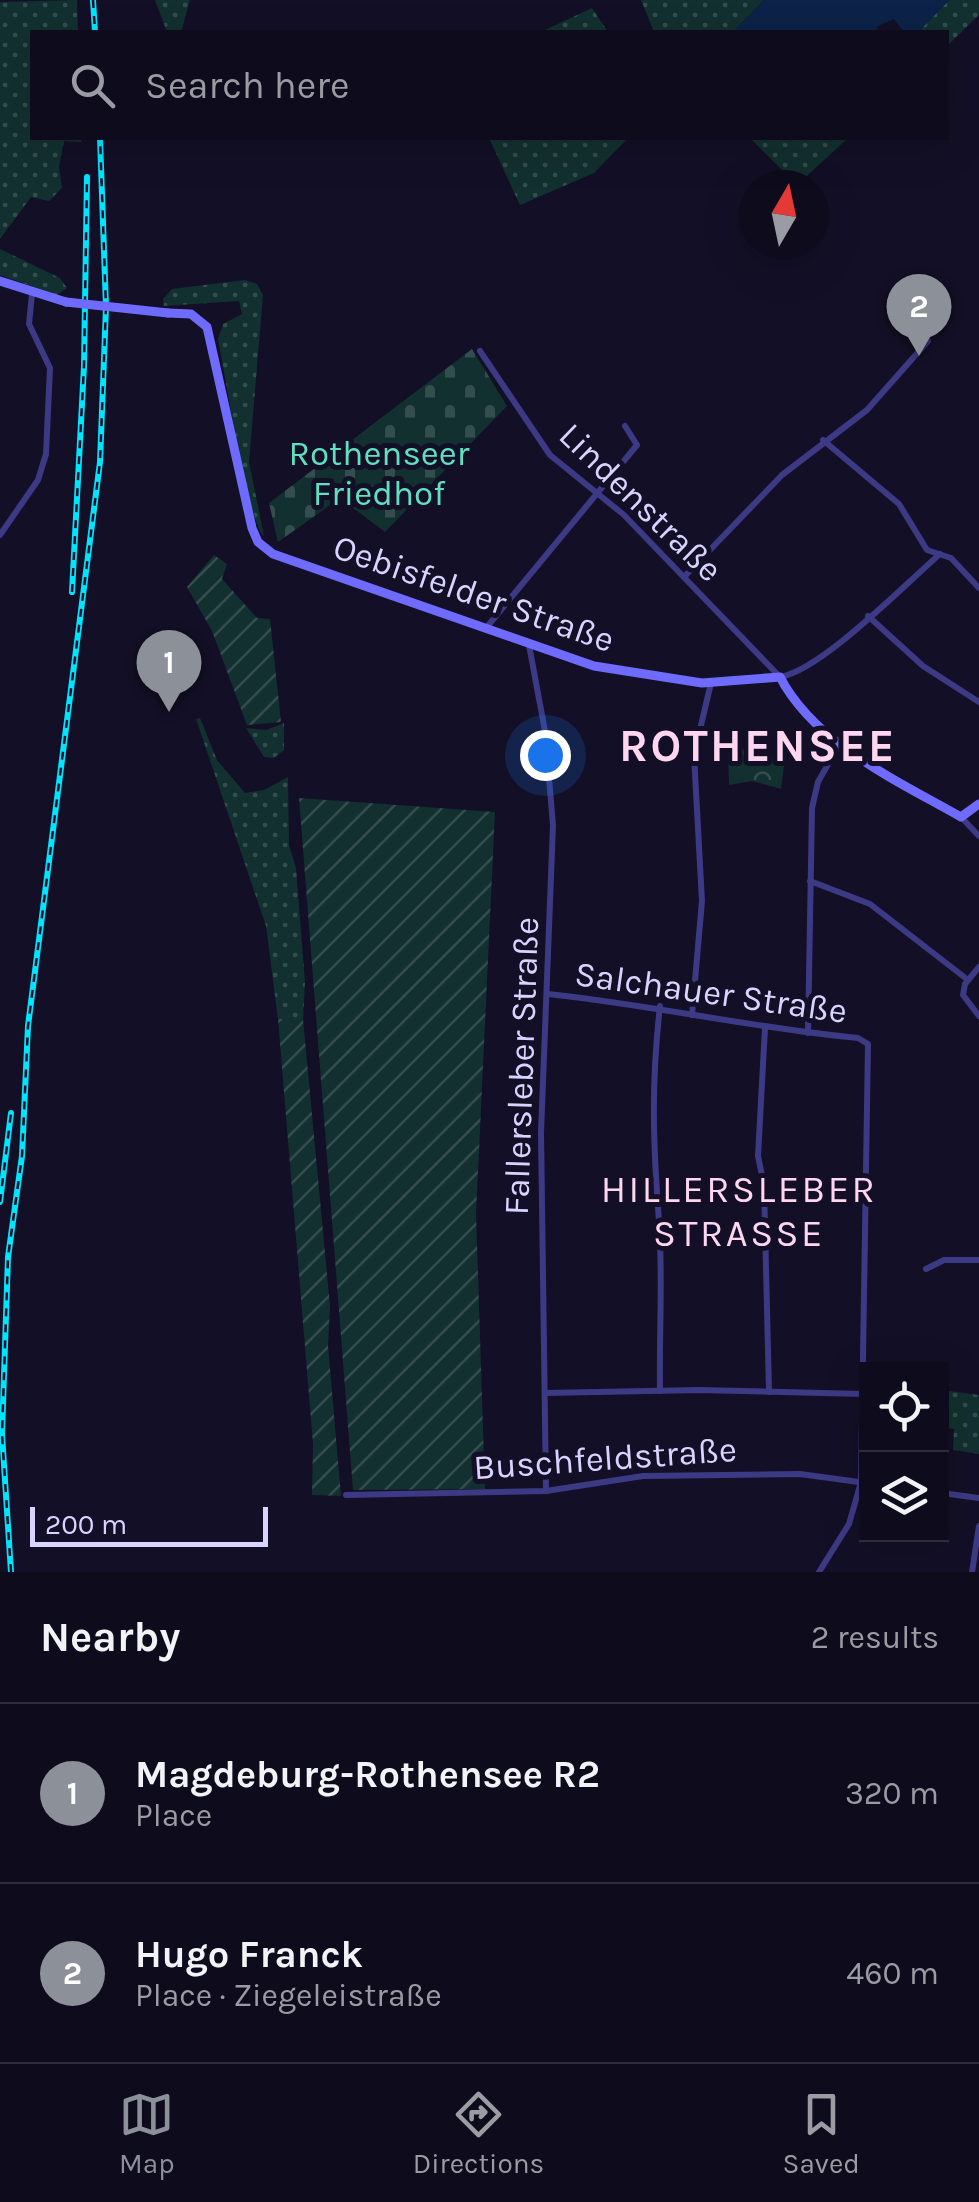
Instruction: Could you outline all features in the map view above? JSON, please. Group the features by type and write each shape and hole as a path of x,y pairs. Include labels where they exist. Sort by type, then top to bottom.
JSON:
{"street":[{"name":"Oebisfelder Straße","path":"0,281 66,302 191,314 207,327 246,505 262,546 273,554 600,668 711,683 780,678"},
{"path":"0,535 38,480 46,454 50,368 28,322 32,294"},
{"path":"684,577 770,487 823,440 854,423 928,340"},
{"name":"Lindenstraße","path":"480,351 550,455 599,491 780,678"},
{"path":"486,628 637,445 624,426"},
{"path":"823,440 899,504 926,550 951,558 979,588"},
{"path":"940,554 798,672 780,678 806,716 840,742 961,817 979,836"},
{"path":"868,616 922,666 979,702"},
{"name":"Fallersleber Straße","path":"528,645 545,731 552,804 541,1132 546,1490"},
{"path":"692,1015 702,901 694,748 711,683"},
{"path":"808,1033 813,798 840,742"},
{"path":"961,817 979,804"},
{"path":"810,881 870,904 968,980"},
{"path":"979,968 968,980 964,999 979,1016"},
{"name":"Salchauer Straße","path":"548,994 660,1006 765,1028 866,1041 870,1048 863,1362"},
{"path":"660,1006 652,1114 653,1186 659,1223 660,1391"},
{"path":"765,1028 758,1156 764,1184 768,1392"},
{"path":"926,1270 944,1260 979,1260"},
{"path":"545,1393 859,1394"},
{"name":"Buschfeldstraße","path":"346,1495 546,1490 643,1476 800,1474 859,1482"},
{"path":"949,1494 979,1498"},
{"path":"819,1572 849,1524 859,1497"},
{"path":"972,1572 979,1526"}],"green space":[{"path":"77,0 78,30 30,30 30,140 81,140 81,142 64,141 59,167 62,188 49,201 31,197 0,239 0,2"},
{"path":"155,0 190,0 182,30 166,30"},
{"path":"641,0 764,0 735,30 653,30"},
{"path":"949,0 979,0 979,15 949,44 949,30 920,30"},
{"path":"592,8 607,30 545,30"},
{"path":"490,140 626,140 594,173 520,205"},
{"path":"752,140 846,140 813,170 782,170"},
{"path":"0,249 60,278 67,288 57,295 0,275"},
{"path":"245,280 257,284 263,295 249,462 264,536 244,477 218,339 223,324 242,314 239,301 164,306 163,299 172,289"},
{"name":"Rothenseer Friedhof","path":"472,349 507,406 385,532 340,498 278,542 269,503"},
{"path":"214,555 227,564 222,579 257,618 270,619 281,722 247,725 212,631 187,587"},
{"path":"200,718 217,760 245,793 264,790 288,777 289,845 296,868 305,983 303,1019 278,1019 266,926 196,719"},
{"path":"284,723 284,750 274,758 264,757 246,728 266,730"},
{"path":"736,746 785,758 781,789 752,781 729,785 728,753"},
{"path":"299,798 495,812 476,1214 485,1489 353,1490"},
{"path":"278,1019 303,1019 330,1306 328,1345 341,1496 312,1495 313,1444"},
{"path":"949,1391 979,1395 979,1454 953,1450 954,1429 949,1428"}],"water":[{"path":"764,0 949,0 920,30 902,30 894,19 877,30 735,30"}],"railway":[{"path":"93,0 95,30"},
{"path":"11,1572 2,1434 8,1257 22,1156 28,1026 100,462 106,307 100,140"},
{"path":"72,592 84,366 87,177"},
{"path":"0,1202 11,1113"}],"place":[{"name":"Hugo Franck","path":"919,356"},
{"name":"Magdeburg-Rothensee R2","path":"169,712"}],"district":[{"name":"ROTHENSEE","path":"758,745"},
{"name":"HILLERSLEBER STRASSE","path":"739,1211"}]}
